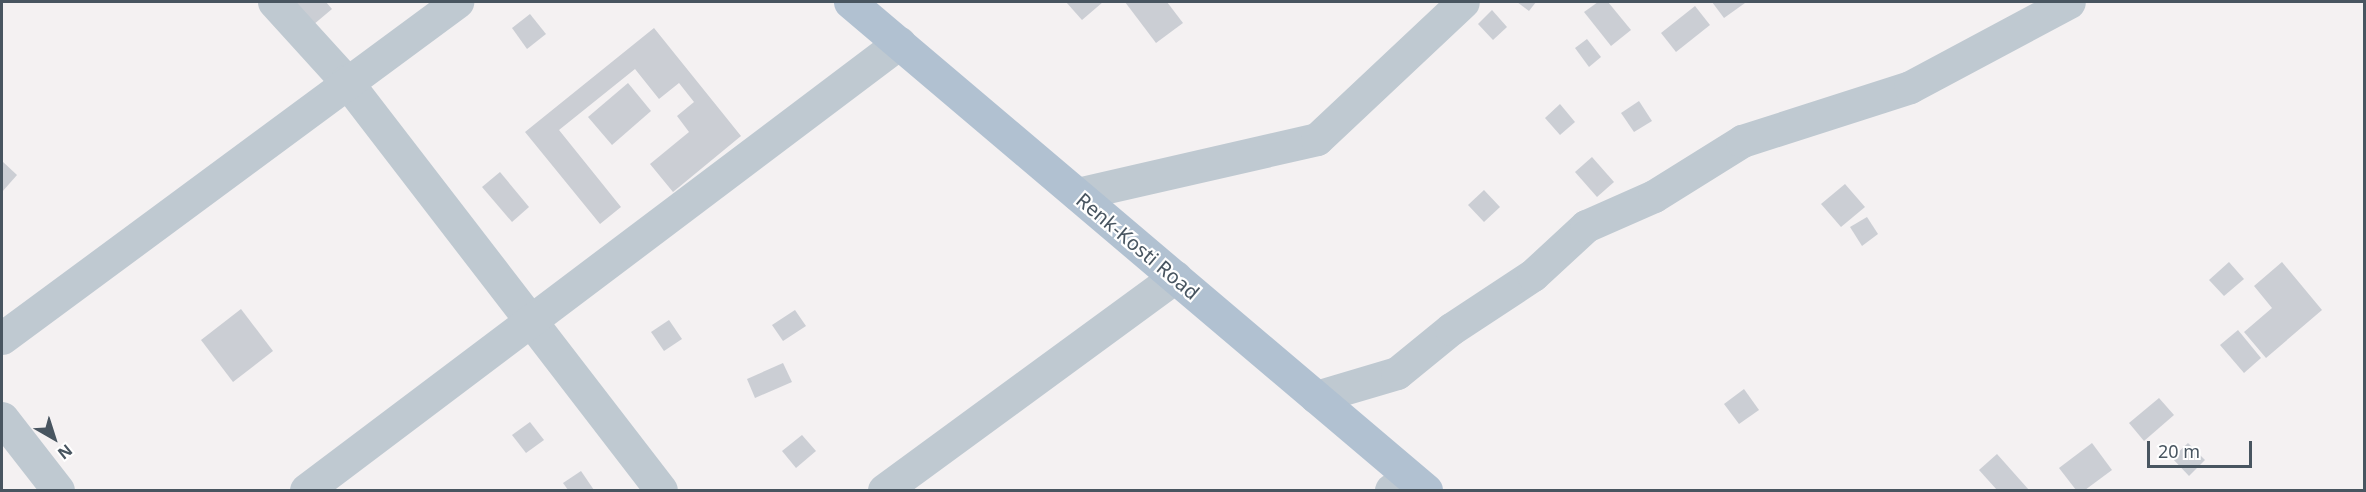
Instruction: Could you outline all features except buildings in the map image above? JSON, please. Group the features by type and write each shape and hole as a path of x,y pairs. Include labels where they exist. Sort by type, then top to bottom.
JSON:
{"main road":[{"name":"Renk-Kosti Road","path":"850,2 1316,397 1409,486"}],"street":[{"path":"274,2 346,81 661,490"},
{"path":"2,338 346,81 457,2"},
{"path":"1077,194 1317,139 1463,2"},
{"path":"1316,397 1397,372 1451,329 1533,275 1586,226 1654,196 1742,141 1910,87 2068,2"},
{"path":"306,490 898,43"},
{"path":"884,490 1175,277"},
{"path":"2,418 58,490"}]}
